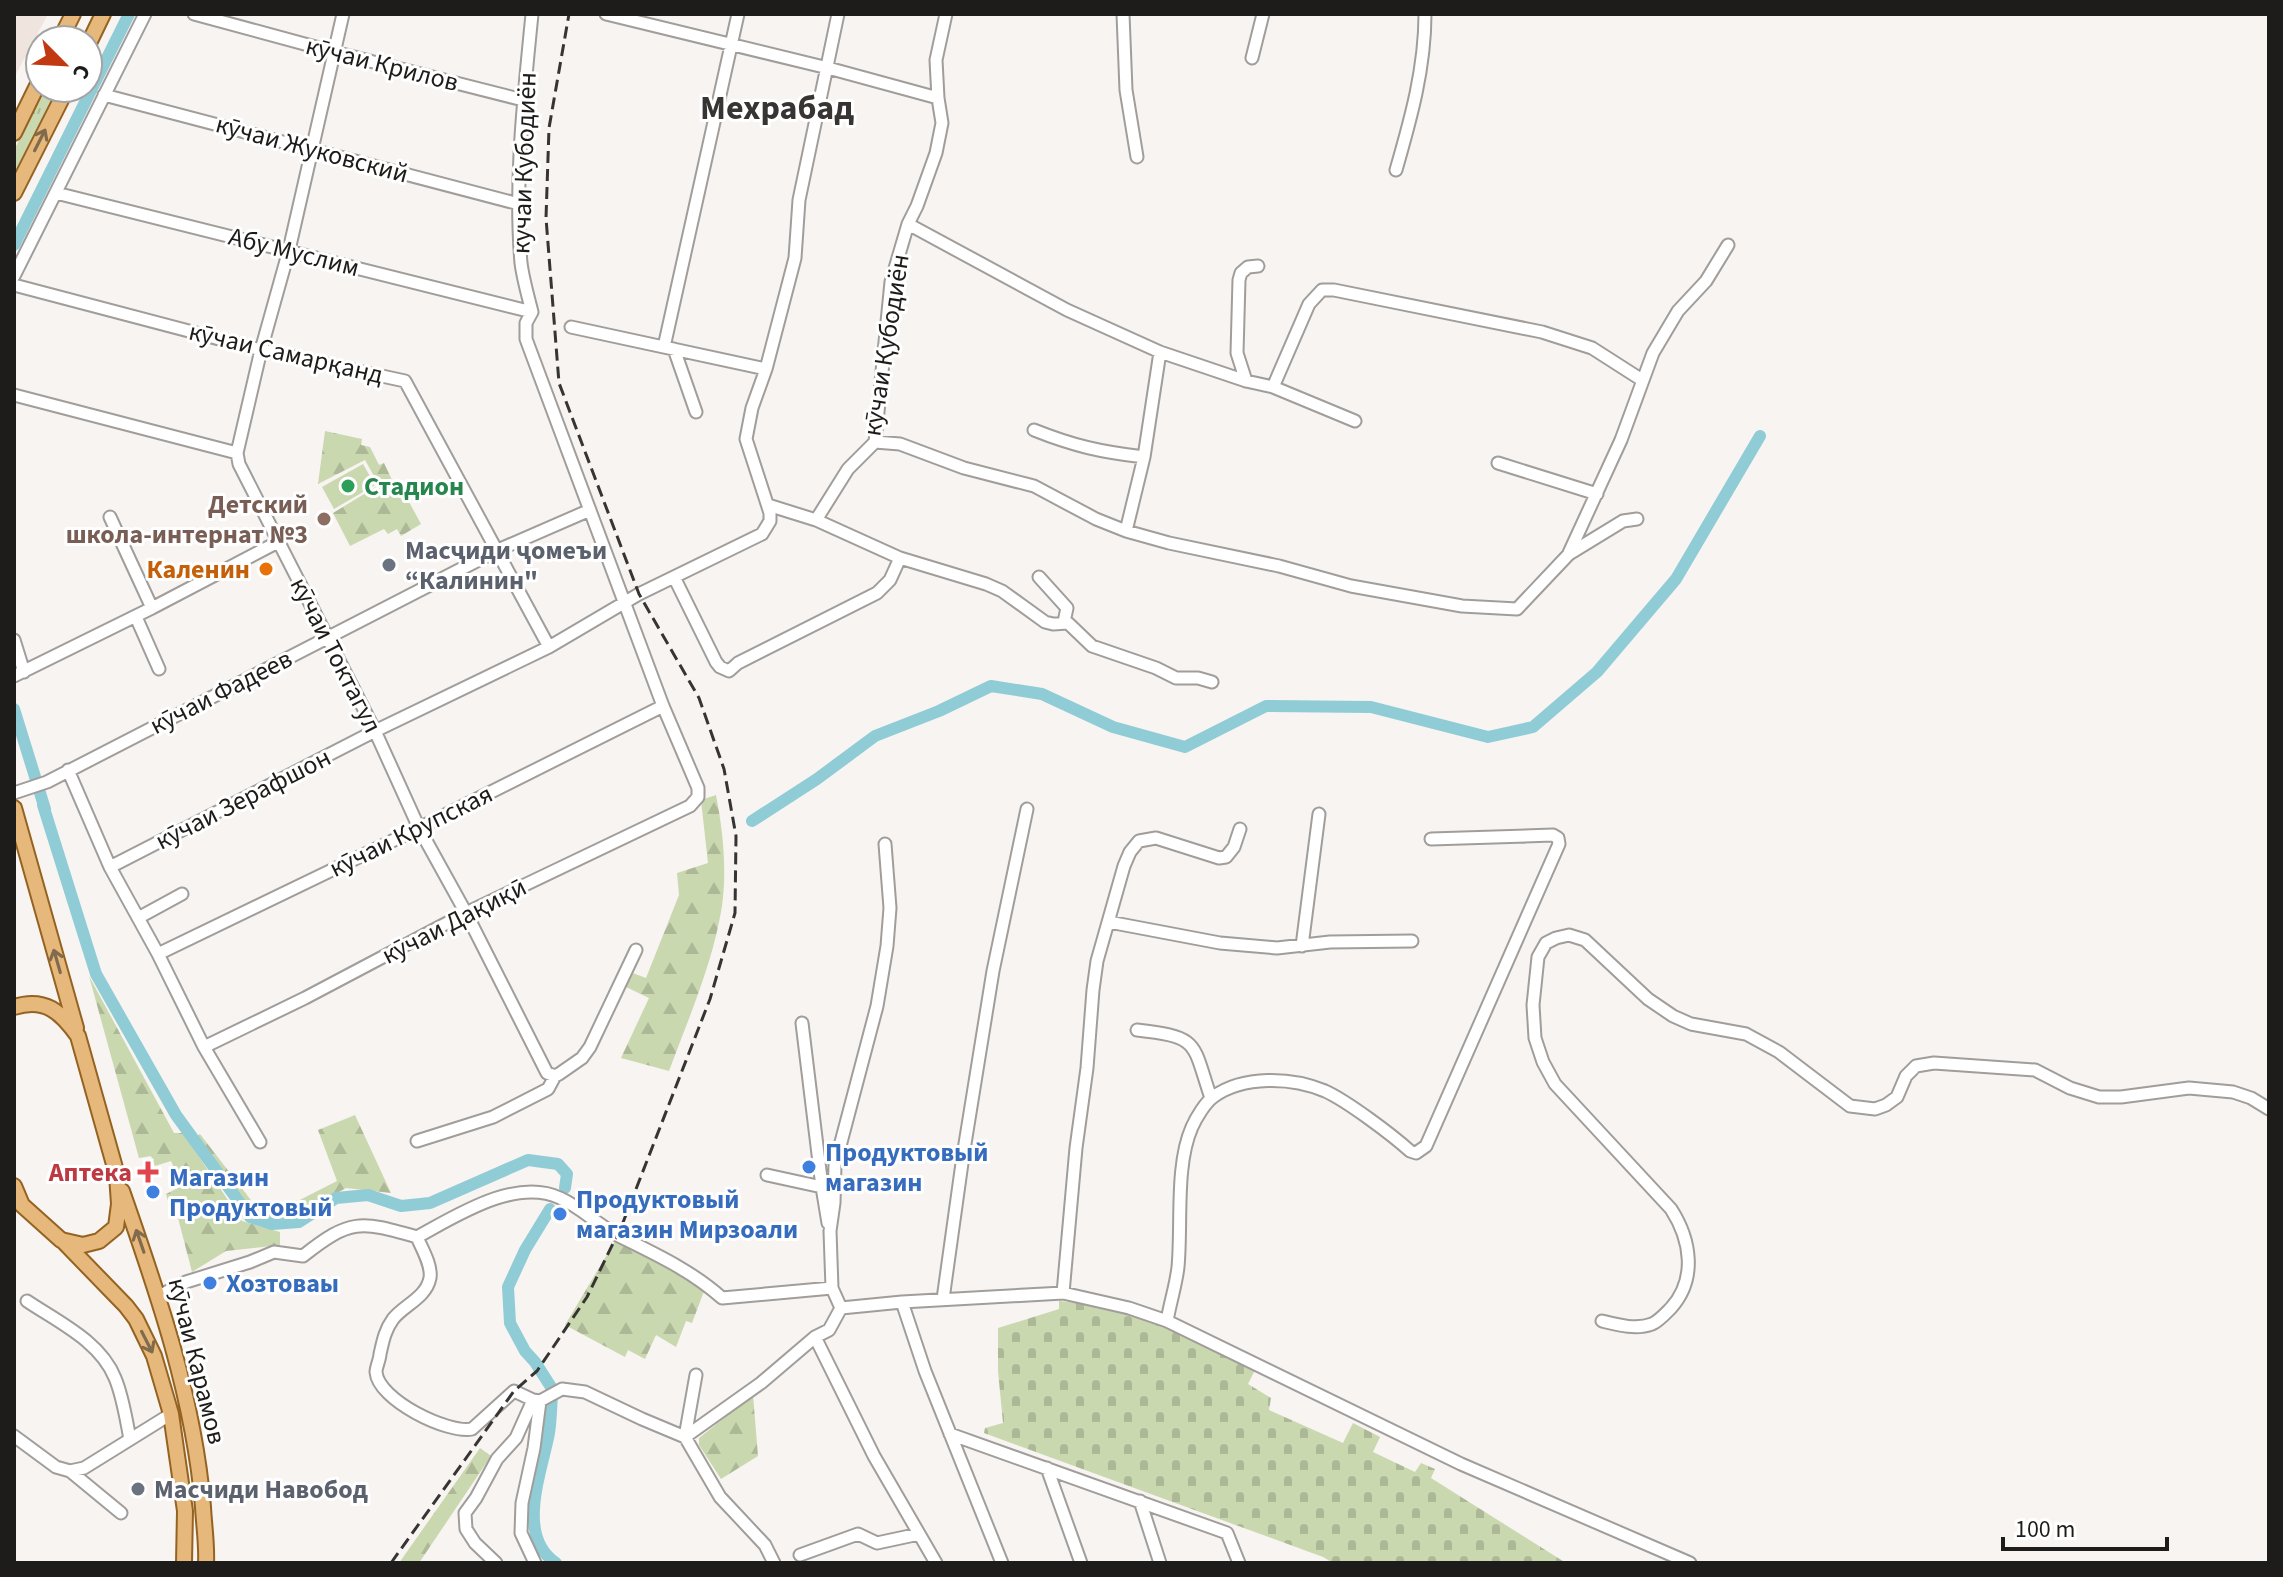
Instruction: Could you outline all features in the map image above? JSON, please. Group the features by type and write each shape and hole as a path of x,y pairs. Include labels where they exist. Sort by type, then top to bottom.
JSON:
{"main road":[{"path":"14,133 28,104"},
{"path":"14,193 59,104"},
{"name":"кӯчаи Карамов","path":"14,808 117,1175 159,1296 190,1412 200,1476 206,1563"},
{"name":"кӯчаи Карамов","path":"14,1007 26,1003 41,1004 65,1019 78,1036"},
{"name":"кӯчаи Карамов","path":"61,1240 83,1245 99,1241 116,1227 119,1204 117,1175"},
{"name":"кӯчаи Карамов","path":"14,1186 18,1201 61,1240 136,1319 154,1356 171,1414 185,1511 184,1563"}],"street":[{"path":"104,95 145,14"},
{"name":"кӯчаи Крилов","path":"194,14 523,100"},
{"path":"14,395 237,453 289,250 343,14"},
{"name":"кучаи Кубодиён","path":"532,14 523,100 519,204 521,267 532,312 526,323 526,339 698,792"},
{"path":"606,14 938,98"},
{"path":"696,412 669,348 738,14"},
{"path":"549,647 674,577 751,542 762,534 770,521 768,505 746,439 748,418 766,369 795,258 799,200 838,14"},
{"name":"кӯчаи Қубодиён","path":"816,520 848,469 875,442 891,282 908,224 940,137 942,123 936,60 946,14"},
{"path":"1123,14 1126,90 1137,157"},
{"path":"1252,58 1263,14"},
{"path":"1396,170 1418,93 1425,51 1425,14"},
{"name":"кӯчаи Жуковский","path":"104,95 519,204"},
{"path":"14,276 100,104"},
{"name":"Абу Муслим","path":"56,193 532,312"},
{"path":"908,224 1067,310 1160,352 1273,387 1355,421"},
{"path":"1569,554 1621,440 1653,353 1678,311 1719,264 1728,245"},
{"path":"1246,381 1237,353 1239,280 1248,267 1258,266"},
{"name":"кӯчаи Самарқанд","path":"14,285 261,350 405,381 549,647"},
{"path":"1273,387 1309,304 1322,290 1542,332 1592,348 1642,380"},
{"path":"571,327 766,369"},
{"path":"1126,531 1144,457 1160,352"},
{"path":"1034,430 1071,445 1144,457"},
{"path":"875,442 900,444 964,468 1034,486 1096,519 1126,531 1351,586 1462,606 1517,609 1569,554 1623,521 1637,519"},
{"name":"кӯчаи Токтагул","path":"237,453 242,474 375,731 419,828 547,1073 555,1076"},
{"path":"1498,463 1597,494"},
{"path":"768,505 816,520 900,558 986,584 1002,591 1045,622 1072,625 1092,646 1102,650 1176,678 1198,678 1212,682"},
{"name":"кӯчаи Фадеев","path":"14,793 47,782 498,550 590,510"},
{"path":"110,517 152,608"},
{"path":"14,640 19,674 278,542"},
{"path":"674,577 716,662 729,671 738,663 877,593 890,580 900,558"},
{"path":"1039,577 1067,608 1064,622"},
{"path":"136,617 159,669"},
{"name":"кӯчаи Зерафшон","path":"110,867 375,731 549,647"},
{"name":"кӯчаи Крупская","path":"158,954 663,706"},
{"path":"68,770 110,867 204,1047 260,1142"},
{"name":"кӯчаи Дақиқӣ","path":"204,1047 466,913 690,806 698,797 698,792"},
{"path":"943,1299 993,971 1027,809"},
{"path":"1302,946 1319,814"},
{"path":"1063,1293 1097,961 1124,866 1134,844 1156,838 1223,858 1234,847 1240,829"},
{"path":"1167,1321 1178,1269 1184,1162 1192,1127 1211,1098 1232,1087 1262,1081 1295,1083 1325,1091 1410,1151 1416,1153 1426,1146 1559,844 1558,838 1553,835 1431,839"},
{"path":"830,1231 835,1165 877,1006 887,946 890,908 885,844"},
{"path":"138,918 182,894"},
{"path":"1109,922 1220,943 1277,948 1330,942 1412,941"},
{"path":"1602,1321 1630,1327 1651,1324 1666,1313 1679,1298 1687,1278 1689,1254 1683,1228 1671,1209 1555,1084 1543,1062 1535,1038 1533,1005 1538,957 1546,943 1556,938 1569,935 1585,940 1648,999 1673,1016 1691,1024 1746,1034 1779,1052 1850,1106 1875,1109 1886,1105 1897,1097 1906,1076 1916,1066 1934,1063 2035,1070 2070,1088 2099,1097 2189,1088 2233,1092 2269,1109"},
{"path":"417,1141 493,1117 548,1089 555,1076 586,1054 636,950"},
{"path":"802,1023 830,1231 832,1288 841,1308"},
{"path":"1137,1030 1175,1035 1190,1043 1200,1062 1211,1098"},
{"path":"767,1175 822,1187"},
{"path":"159,1296 186,1282 274,1252 303,1256 327,1237 350,1225 378,1226 417,1237 471,1207 527,1191 559,1197 612,1232 703,1281 722,1298 832,1288"},
{"path":"417,1237 428,1263 430,1277 424,1292 394,1319 383,1336 376,1371 381,1387 392,1398 425,1417 465,1430 472,1429 514,1391 536,1400"},
{"path":"841,1308 1063,1293 1129,1308 1167,1321 1461,1464 1690,1563"},
{"path":"27,1301 86,1339 106,1361 115,1375 130,1439"},
{"path":"902,1302 950,1434 1002,1563"},
{"path":"685,1437 761,1383 815,1337 829,1330 841,1308"},
{"path":"815,1337 874,1456 936,1563"},
{"path":"685,1437 696,1375"},
{"path":"496,1563 475,1543 466,1529 465,1513 497,1459 516,1438 536,1400 572,1388 685,1437 720,1497 765,1545 774,1563"},
{"path":"535,1563 521,1533 522,1503 534,1448 536,1400"},
{"path":"70,1471 84,1468 171,1414"},
{"path":"950,1434 1227,1533 1239,1563"},
{"path":"14,1436 56,1467 70,1471 121,1513"},
{"path":"1047,1468 1081,1563"},
{"path":"1140,1501 1160,1563"},
{"path":"800,1555 858,1534 877,1543 919,1534"}],"shaded area":[{"path":"14,14 48,14 43,24 24,24 24,59 14,78"}],"green space":[{"path":"38,104 49,104 14,174 14,150"},
{"path":"325,431 362,439 361,445 370,447 379,465 384,463 402,501 408,500 421,524 401,536 397,529 388,534 384,529 350,546 333,513 379,485 365,460 318,484"},
{"name":"Стадион","path":"363,464 375,485 334,509 322,487"},
{"path":"716,795 724,850 722,906 707,969 669,1071 621,1058 649,998 624,986 630,972 646,978 679,895 677,873 708,863 701,800"},
{"path":"89,976 174,1133 183,1133 242,1221 280,1232 280,1245 226,1251 192,1272 177,1214 172,1215 166,1194 182,1186 171,1161 155,1166 151,1156 139,1158"},
{"path":"355,1115 391,1193 346,1188 292,1218 272,1220 253,1215 195,1137 200,1134 260,1212 288,1206 337,1181 318,1130"},
{"path":"618,1236 672,1270 706,1286 692,1323 686,1321 676,1347 656,1335 645,1359 628,1350 625,1357 565,1325"},
{"path":"1059,1301 1111,1306 1164,1322 1256,1368 1248,1384 1271,1398 1269,1410 1343,1443 1353,1423 1380,1437 1373,1452 1415,1472 1421,1463 1435,1469 1431,1478 1566,1563 1333,1563 984,1433 985,1428 1003,1423 998,1328 1059,1309"},
{"path":"753,1395 758,1456 721,1479 699,1445 699,1438"},
{"path":"480,1448 491,1456 419,1563 399,1563"}],"waterway":[{"path":"14,245 129,14"},
{"path":"752,821 817,779 875,736 991,686 1042,694 1113,727 1185,747 1266,706 1371,707 1488,737 1533,727 1597,672 1676,579 1760,436"},
{"path":"14,709 45,809"},
{"path":"43,805 96,974 176,1115 250,1217 272,1224 299,1222 336,1198 368,1195 401,1206 430,1203 528,1160 558,1164 567,1174 565,1188"},
{"path":"550,1209 525,1250 508,1287 510,1323 525,1351 551,1387"},
{"path":"552,1395 550,1428 537,1484 534,1520 544,1551 556,1563"}],"railway":[{"path":"391,1563 514,1391 537,1371 587,1297 622,1225 710,999 735,913 736,836 724,769 699,698 639,594 559,383 546,218 549,128 569,14"}],"place":[{"name":"Стадион","path":"348,486"},
{"name":"Детский школа-интернат №3","path":"324,519"},
{"name":"Масҷиди ҷомеъи “Калинин\"","path":"389,565"},
{"name":"Каленин","path":"266,569"},
{"name":"Продуктовый магазин","path":"809,1167"},
{"name":"Аптека","path":"148,1172"},
{"name":"Магазин Продуктовый","path":"153,1192"},
{"name":"Продуктовый магазин Мирзоали","path":"560,1214"},
{"name":"Хозтоваы","path":"210,1283"},
{"name":"Масчиди Навобод","path":"138,1489"}],"district":[{"name":"Мехрабад","path":"777,108"}]}
